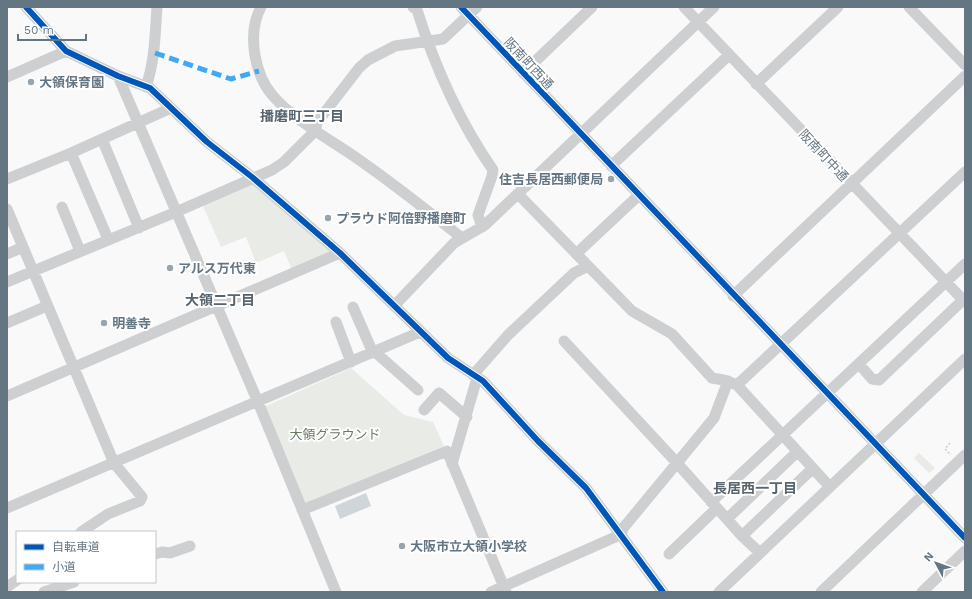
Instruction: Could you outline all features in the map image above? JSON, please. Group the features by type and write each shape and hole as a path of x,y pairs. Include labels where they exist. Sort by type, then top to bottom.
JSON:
{"street":[{"path":"26,7 66,51 118,76 146,86 207,142 252,177 340,253 448,358 483,381 538,441 578,479 621,533 663,592"},
{"path":"146,86 153,67 157,7"},
{"path":"261,7 255,24 255,54 264,83 273,96 315,130 411,197 462,238"},
{"path":"413,7 416,10 452,102 492,170 492,176 478,215 482,227"},
{"path":"7,282 108,239 139,228 252,177 272,170 284,162 315,130 318,121 359,68 368,60 395,46 443,39 464,11 477,7"},
{"path":"523,73 592,7"},
{"name":"阪南町中通","path":"684,7 898,234 964,300"},
{"path":"394,306 445,251 462,238 482,227 714,7"},
{"path":"756,84 838,7"},
{"path":"909,7 965,66"},
{"name":"阪南町西通","path":"464,11 733,296 965,538"},
{"path":"7,77 66,51"},
{"path":"611,166 729,55"},
{"path":"118,76 258,402 336,592"},
{"path":"733,296 965,76"},
{"path":"7,179 139,124 171,108"},
{"path":"102,139 139,228"},
{"path":"71,153 108,239"},
{"path":"491,592 505,589 621,533 714,418 732,383 780,344 965,172"},
{"path":"518,194 632,312 672,334 712,378 732,383 830,487"},
{"path":"576,254 639,196"},
{"path":"62,207 80,251"},
{"path":"7,209 32,272 114,463 142,497 140,502 108,514 82,531"},
{"path":"7,254 23,247"},
{"path":"7,396 340,253"},
{"path":"669,554 714,505 783,436 965,264"},
{"path":"452,464 467,417 475,377 508,335 574,273 588,266"},
{"path":"859,364 872,379 879,380 964,300"},
{"path":"7,323 47,306"},
{"path":"353,307 374,352 418,390"},
{"path":"336,322 351,362"},
{"path":"7,508 420,332"},
{"path":"564,341 677,462 742,536 760,553"},
{"path":"719,592 965,359"},
{"path":"424,410 439,393 467,417"},
{"path":"302,510 447,451 505,589"},
{"path":"727,519 797,452"},
{"path":"821,592 962,458"},
{"path":"742,536 812,469"},
{"path":"156,554 162,552 170,553 190,546"},
{"path":"922,592 965,551"},
{"path":"7,587 16,581"},
{"path":"44,592 58,590 72,583"}],"path":[{"path":"950,443 945,449 962,458"}],"green space":[{"path":"252,184 333,252 292,270 284,251 256,263 246,237 221,247 202,204"},
{"name":"大領グラウンド","path":"351,368 404,415 433,422 444,446 305,503 264,407"},
{"path":"919,453 935,468 929,473 914,458"}],"shaded area":[{"path":"366,493 371,506 340,519 335,506"}],"marked path":[{"path":"155,53 231,79 259,71"}],"cycle path":[{"path":"26,7 66,51 118,76 150,88 207,142 252,177 340,253 448,358 483,381 538,441 586,488 663,592"},
{"path":"461,7 965,538"}],"place":[{"name":"大領保育園","path":"31,82"},
{"name":"住吉長居西郵便局","path":"611,179"},
{"name":"プラウド阿倍野播磨町","path":"328,218"},
{"name":"アルス万代東","path":"170,268"},
{"name":"明善寺","path":"104,323"},
{"name":"大阪市立大領小学校","path":"402,546"}],"district":[{"name":"播磨町三丁目","path":"302,116"},
{"name":"大領二丁目","path":"220,300"},
{"name":"長居西一丁目","path":"755,488"}]}
